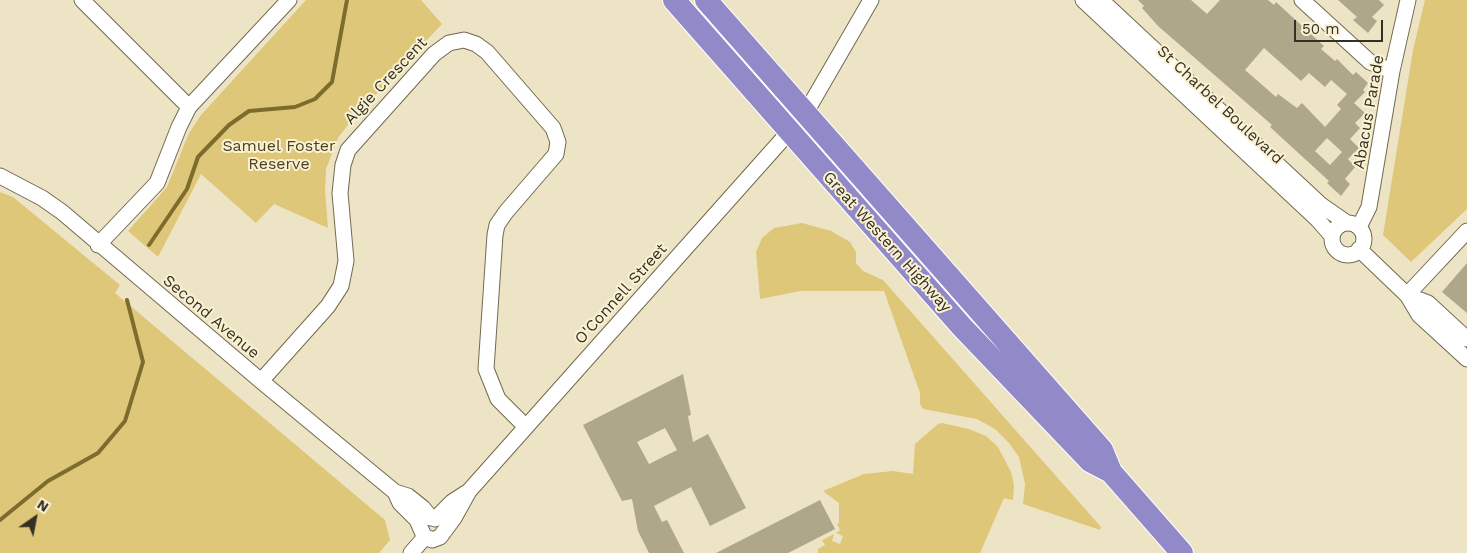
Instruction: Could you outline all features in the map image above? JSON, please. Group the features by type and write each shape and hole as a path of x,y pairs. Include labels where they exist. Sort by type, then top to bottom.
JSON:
{"highway":[{"name":"Great Western Highway","path":"674,0 798,122"},
{"name":"Great Western Highway","path":"706,0 798,122 962,327 1090,461 1110,472 1182,553"}],"street":[{"path":"82,0 189,108"},
{"path":"98,245 157,183 179,127 189,108 289,0"},
{"name":"O'Connell Street","path":"411,553 428,526 452,502 469,491 798,122 871,0"},
{"name":"St Charbel Boulevard","path":"1083,0 1317,219 1332,236"},
{"name":"St Charbel Boulevard","path":"1102,0 1321,205 1353,225"},
{"path":"1302,0 1370,62 1392,71"},
{"name":"Abacus Parade","path":"1353,225 1369,207 1392,71 1408,0"},
{"name":"Algie Crescent","path":"261,381 328,306 342,286 346,269 340,193 342,165 348,150 434,54 449,43 464,40 476,44 487,52 553,128 558,142 556,154 506,212 495,235 486,369 498,398 526,427"},
{"name":"Second Avenue","path":"0,176 52,205 395,492 408,496 423,508 428,526 442,525 442,533"},
{"path":"1353,225 1364,236 1359,250 1351,254 1341,253 1334,246 1332,236 1338,226 1353,225"},
{"path":"1407,295 1467,231"},
{"path":"1359,250 1407,295 1419,315 1467,359"},
{"path":"1407,295 1428,303 1467,339"},
{"name":"O'Connell Street","path":"442,533 462,507 469,491"}],"green space":[{"name":"Samuel Foster Reserve","path":"306,0 421,0 442,24 350,122 338,138 326,169 325,191 328,228 274,204 256,223 201,174 158,257 128,231 167,187 189,133 201,115"},
{"path":"1425,0 1467,0 1467,209 1411,262 1383,235 1413,50"},
{"path":"0,192 13,197 120,285 115,293 385,520 390,540 379,553 0,553"},
{"path":"802,223 831,231 850,242 856,252 856,263 863,271 883,280 1101,527 1100,530 1023,504 1025,484 1019,457 1009,443 995,429 977,419 923,409 920,404 920,393 884,291 800,291 760,299 756,252 762,238 774,228"},
{"path":"942,423 969,429 986,436 998,447 1011,472 1014,485 1013,500 1004,498 980,553 818,553 818,549 825,545 822,540 834,534 832,541 840,544 843,536 836,533 840,530 837,524 839,523 839,503 823,491 864,474 893,471 913,474 915,444 938,424"}],"building":[{"path":"1138,0 1191,0 1207,14 1220,0 1268,0 1274,5 1276,2 1324,46 1321,49 1335,61 1337,59 1353,75 1356,72 1368,83 1363,90 1365,92 1354,103 1365,113 1355,123 1360,128 1350,139 1359,148 1348,159 1355,167 1345,179 1350,184 1341,196 1327,183 1329,181 1270,127 1272,125 1158,26 1142,8 1144,6","holes":["1264,48 1301,81 1309,73 1325,87 1331,80 1347,94 1337,105 1341,109 1325,127 1302,103 1297,108 1278,94 1276,97 1245,70","1327,138 1342,152 1330,165 1315,151"]},
{"path":"1338,0 1379,0 1384,5 1372,17 1377,21 1368,33 1353,20 1357,17"},
{"path":"1467,263 1467,313 1442,292"},
{"path":"683,374 691,415 688,416 693,442 708,434 746,508 710,526 691,487 654,506 662,522 667,520 684,553 649,553 638,531 632,499 622,501 583,425","holes":["665,428 677,450 649,464 637,442"]},
{"path":"820,500 835,529 800,547 788,553 716,553"}],"waterway":[{"path":"149,245 187,189 198,157 229,125 249,111 295,107 315,99 332,82 347,0"},
{"path":"0,520 48,481 98,453 125,421 143,362 127,300"}]}
